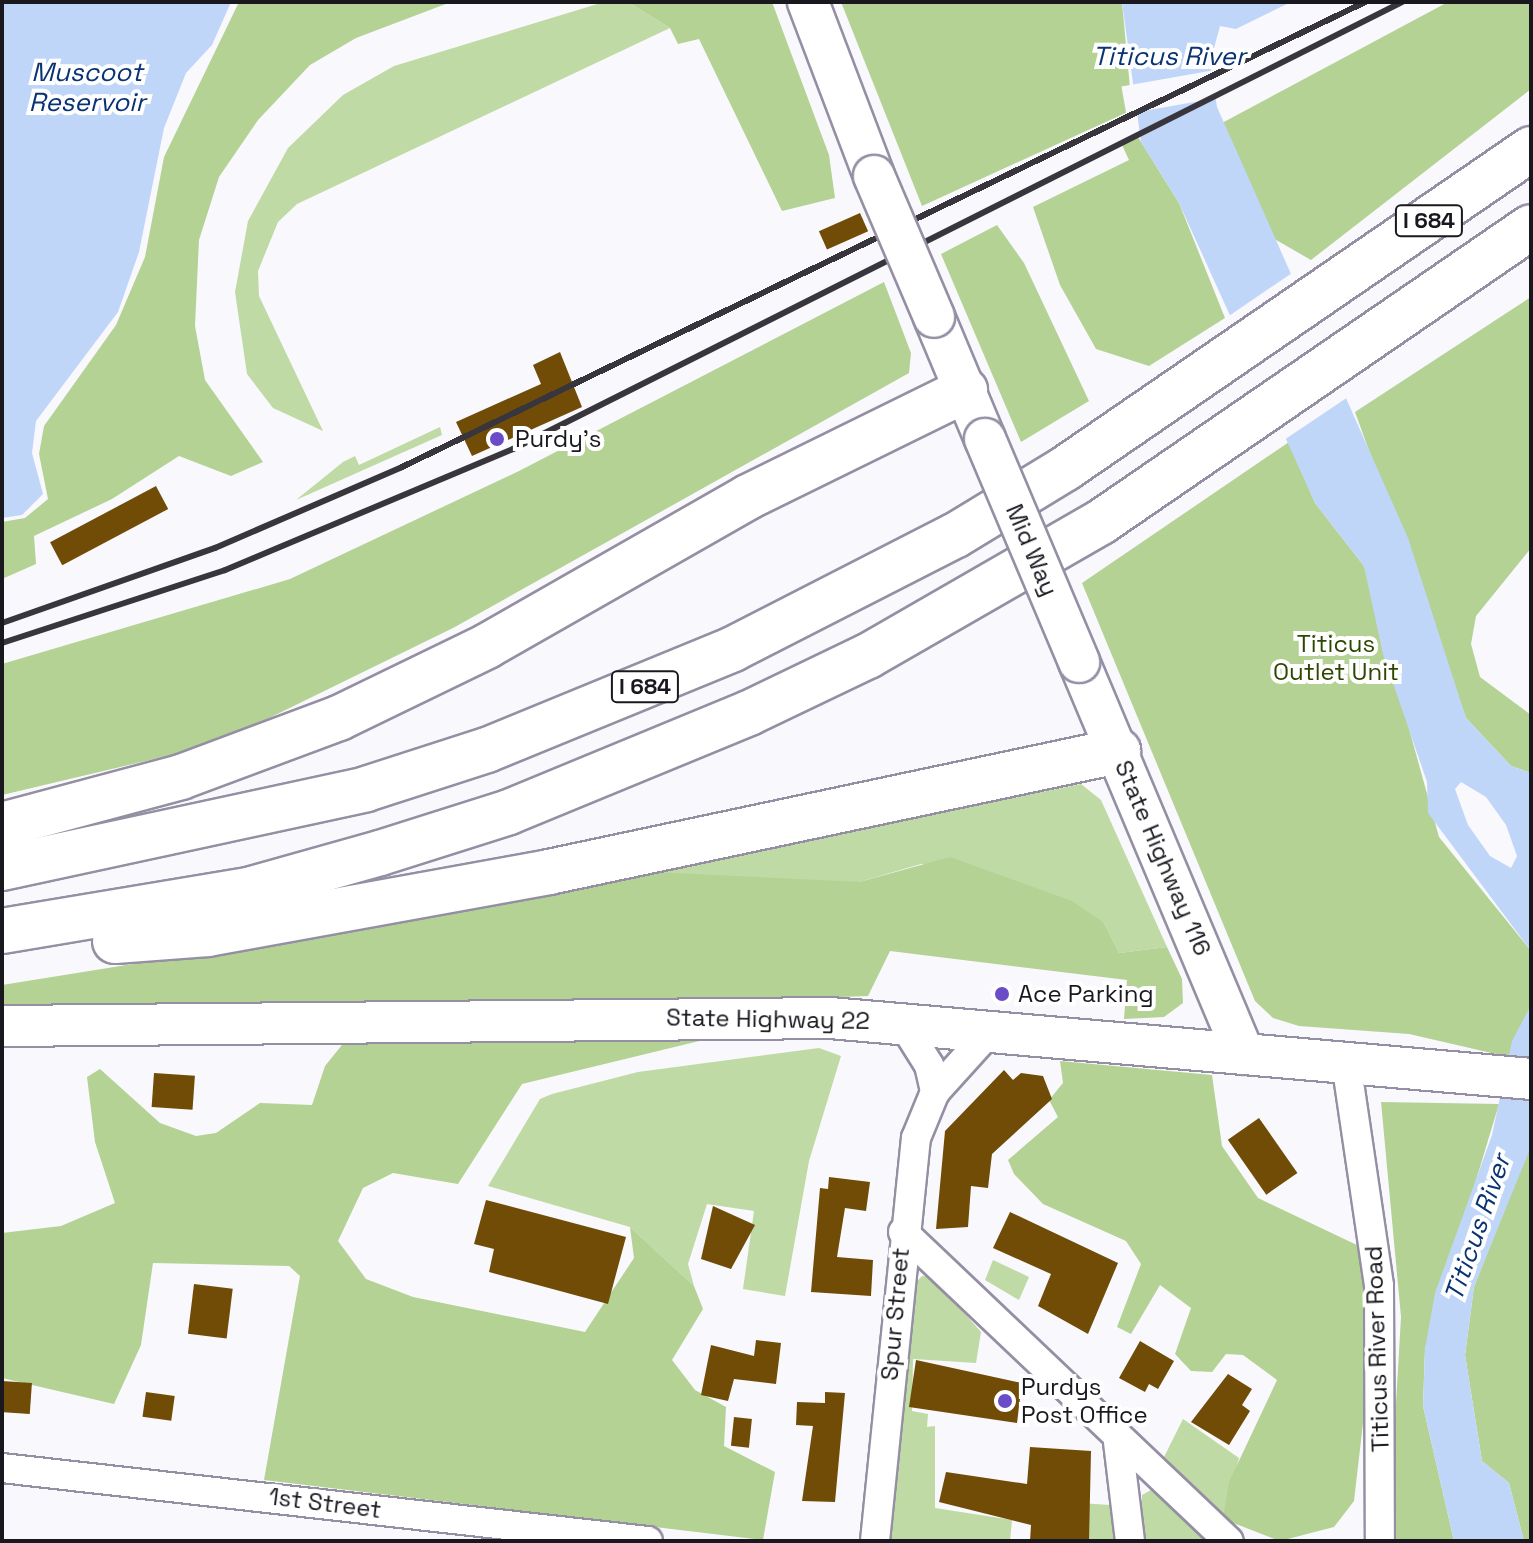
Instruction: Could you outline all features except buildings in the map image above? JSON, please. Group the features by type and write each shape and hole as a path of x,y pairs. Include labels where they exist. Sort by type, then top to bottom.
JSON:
{"highway":[{"name":"I 684","path":"2,868 366,789 614,701 839,598 956,535 1228,361 1531,149"},
{"name":"I 684","path":"2,931 51,926 309,873 509,812 630,764 868,656 987,592 1255,419 1531,227"},
{"path":"2,825 181,777 339,718 487,646 748,497 965,390"},
{"path":"51,926 93,943 208,934 755,832 1118,751"}],"main road":[{"name":"Mid Way","path":"808,2 874,176 1079,662"},
{"name":"State Highway 116","path":"1079,662 1244,1054"},
{"name":"State Highway 22","path":"2,1026 697,1016 902,1022 1531,1079"}],"street":[{"path":"902,1022 929,1065 935,1092"},
{"name":"Spur Street","path":"875,1541 903,1232 916,1138 935,1092 991,1030"},
{"name":"Titicus River Road","path":"1346,1062 1379,1286 1380,1541"},
{"path":"903,1232 1118,1442 1229,1541"},
{"path":"1118,1442 1130,1541"},
{"name":"1st Street","path":"2,1468 648,1541"}],"green space":[{"path":"239,2 451,2 356,38 310,65 258,120 219,177 199,240 195,326 205,380 263,462 231,476 179,456 112,499 34,536 36,564 2,579 2,522 25,518 48,499 39,454 44,426 116,325 145,257 164,157"},
{"path":"604,2 628,2 670,28 297,204 278,222 258,271 259,296 323,431 273,408 247,374 235,292 248,221 288,148 343,95 394,66"},
{"path":"628,2 772,2 829,155 835,198 782,211 699,39 678,44 670,28"},
{"path":"841,2 1122,2 1132,110 922,206"},
{"path":"1448,2 1531,2 1531,89 1311,260 1271,237 1222,123"},
{"path":"1138,137 1179,203 1225,318 1149,366 1096,349 1060,285 1033,207 1129,160 1122,145"},
{"path":"997,225 1024,263 1089,401 1021,442 941,254"},
{"path":"884,282 911,353 909,373 453,628 261,722 171,755 2,795 2,664 290,579 519,471"},
{"path":"1531,297 1531,548 1476,616 1471,644 1480,677 1531,715 1531,773 1511,766 1466,718 1355,412"},
{"path":"440,427 442,435 296,500 343,462 355,456 359,465"},
{"name":"Titicus Outlet Unit","path":"1289,442 1315,503 1364,566 1439,837 1531,951 1531,1005 1509,1057 1409,1034 1299,1026 1273,1018 1255,1001 1082,583"},
{"path":"1081,784 1101,800 1167,947 1119,953 1104,923 991,873 921,864 859,882 758,882 653,872"},
{"path":"950,857 1072,901 1104,923 1119,953 1167,947 1182,979 1183,1003 1164,1017 1124,1019 1127,980 890,951 868,996 619,1005 2,1005 2,985 402,921 653,872 859,882"},
{"path":"757,1027 522,1084 458,1184 393,1173 363,1188 338,1241 366,1279 413,1297 585,1332 634,1258 630,1227 694,1286 703,1309 672,1360 695,1390 726,1407 724,1446 775,1472 763,1540 264,1480 300,1276 289,1266 153,1263 141,1345 114,1404 2,1378 2,1233 61,1226 115,1203 95,1142 87,1077 100,1069 160,1123 196,1136 216,1133 260,1103 312,1105 325,1066 346,1040"},
{"path":"819,1048 841,1056 809,1161 785,1296 743,1289 754,1211 707,1204 688,1264 694,1286 630,1227 488,1186 540,1099 638,1072"},
{"path":"1060,1061 1212,1075 1222,1146 1258,1198 1359,1246 1368,1300 1365,1406 1354,1501 1334,1527 1280,1541 1223,1519 1229,1482 1277,1380 1243,1355 1226,1354 1212,1372 1191,1371 1175,1354 1191,1308 1160,1285 1131,1334 1117,1327 1141,1264 1126,1241 1043,1204 1014,1174 1008,1160 1058,1117 1049,1100 1063,1083"},
{"path":"1381,1102 1499,1104 1425,1349 1423,1406 1454,1541 1388,1541 1401,1317"},
{"path":"1531,1141 1531,1541 1524,1541 1509,1483 1482,1461 1465,1355 1474,1287"},
{"path":"993,1260 1029,1277 1019,1300 985,1280"},
{"path":"922,1276 933,1277 981,1332 976,1363 913,1359 912,1411 928,1414 927,1427 935,1426 935,1508 1012,1520 1010,1541 890,1541 912,1287"},
{"path":"1183,1419 1239,1458 1223,1519 1164,1457"},
{"path":"1151,1490 1213,1541 1141,1541 1142,1495"},
{"path":"1048,1501 1110,1505 1115,1541 1083,1541"}],"water":[{"name":"Muscoot Reservoir","path":"2,2 231,2 212,45 186,73 164,128 139,252 118,312 36,421 32,453 43,494 22,515 2,518"},
{"name":"Titicus River","path":"1122,2 1291,2 1236,29 1220,26 1210,63 1217,107 1408,538 1466,718 1511,766 1531,773 1531,951 1428,813 1427,782 1383,654 1364,566 1315,503 1179,203 1141,142","holes":["1461,782 1486,797 1506,825 1517,856 1511,868 1490,856 1468,825 1455,789"]},
{"name":"Titicus River","path":"1531,1005 1530,1149 1474,1287 1465,1355 1482,1461 1509,1483 1524,1541 1454,1541 1423,1406 1425,1349 1435,1293 1492,1135 1512,1041"}],"pier":[{"path":"1215,70 1220,98 1126,114 1121,86"},
{"path":"1292,273 1351,395 1284,440 1223,320"}],"railway":[{"path":"2,623 215,548 402,467 1365,2"},
{"path":"2,643 225,570 513,449 1402,2"}],"place":[{"name":"Purdy's","path":"497,439"},
{"name":"Ace Parking","path":"1002,994"},
{"name":"Purdys Post Office","path":"1005,1401"}]}
